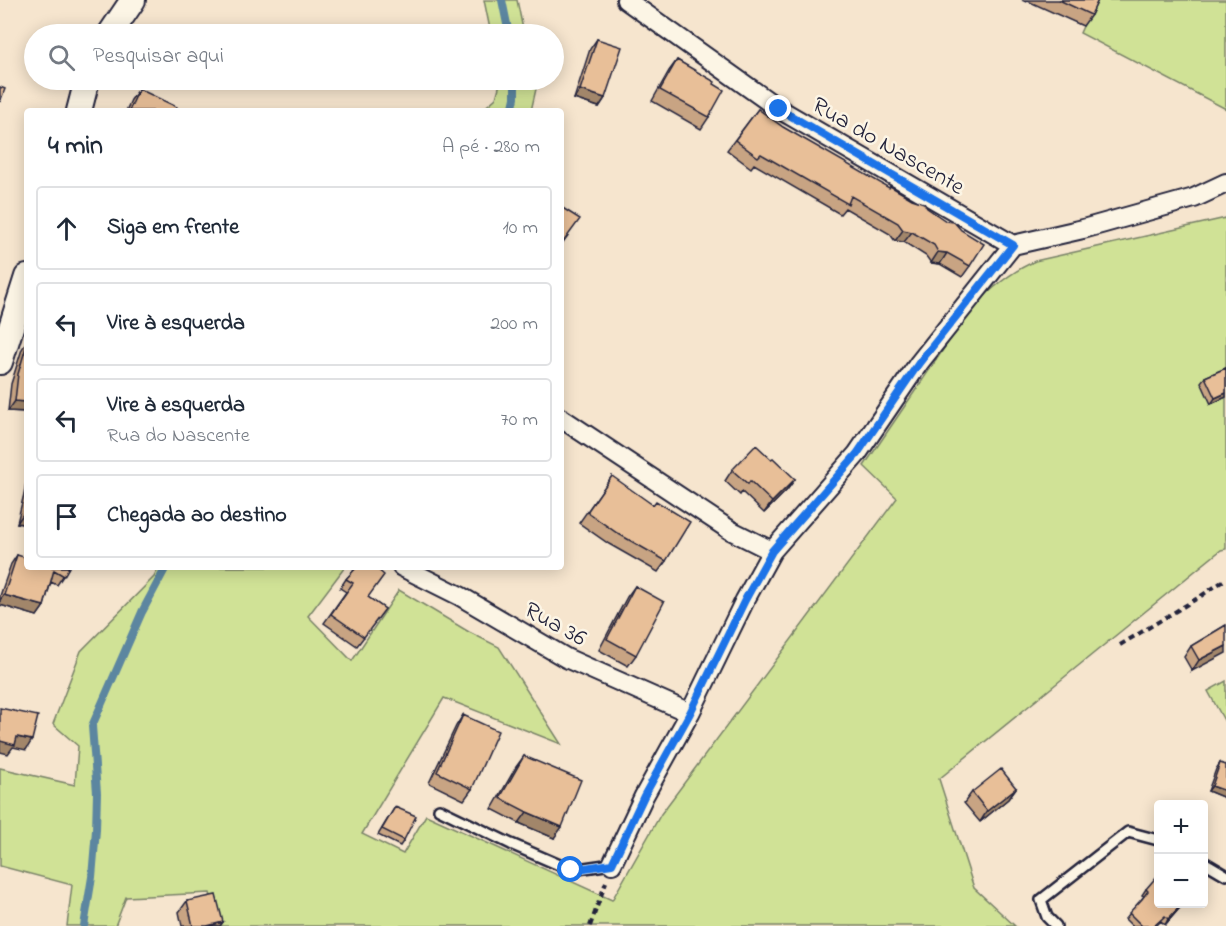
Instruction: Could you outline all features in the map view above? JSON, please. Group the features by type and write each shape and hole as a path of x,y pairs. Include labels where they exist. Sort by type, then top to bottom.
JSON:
{"street":[{"path":"117,24 133,0"},
{"name":"Rua do Nascente","path":"626,0 779,109 1013,245"},
{"path":"80,108 84,90"},
{"path":"612,864 644,796 690,713 745,600 772,551 857,454 919,363 1013,245 1083,229 1194,198 1226,183"},
{"path":"0,362 6,324 24,284"},
{"path":"564,420 730,530 772,551"},
{"name":"Rua 36","path":"408,570 460,596 566,658 690,713"}],"lane":[{"path":"439,809 571,870 612,864"},
{"path":"1056,926 1047,917 1041,900 1128,832 1154,839"},
{"path":"1208,865 1226,874"}],"path":[{"path":"1120,645 1201,597 1226,579"},
{"path":"590,926 612,864"}],"green space":[{"path":"484,0 517,0 522,24 489,24"},
{"path":"1095,0 1226,0 1226,109 1080,33"},
{"path":"498,90 536,90 532,108 484,108 496,98"},
{"path":"1226,218 1226,549 1221,550 939,779 974,888 1015,926 220,926 210,893 126,897 115,926 67,926 72,885 0,866 0,768 75,785 78,746 53,724 81,651 154,577 158,570 343,570 308,616 352,661 399,590 469,632 499,647 561,744 444,698 362,834 403,854 426,815 612,900 661,814 897,498 864,466 966,316 989,291 1035,261"},
{"path":"1226,681 1226,724 1208,691"}],"building":[{"path":"1059,0 1098,0 1091,15"},
{"path":"597,39 622,47 605,98 580,90"},
{"path":"677,60 715,82 714,84 724,90 709,117 660,90"},
{"path":"0,87 5,89 0,102"},
{"path":"139,90 177,107 176,108 130,108"},
{"path":"758,109 783,127 889,188 890,186 924,203 927,208 946,221 954,222 961,230 984,244 970,266 947,253 938,252 934,245 912,232 903,230 898,223 851,196 848,204 761,154 758,157 735,140"},
{"path":"564,209 580,219 564,241"},
{"path":"24,354 24,402 15,401 18,374"},
{"path":"1226,368 1226,393 1215,398 1205,377"},
{"path":"756,445 795,479 772,502 750,481 748,484 732,470"},
{"path":"612,476 653,505 656,501 690,522 666,561 617,533 587,512"},
{"path":"17,555 24,557 24,570 54,570 44,606 4,595"},
{"path":"54,570 67,570 64,576"},
{"path":"354,570 378,570 384,575 368,597 385,609 364,637 331,614 353,583 346,579"},
{"path":"635,586 664,602 636,655 607,639"},
{"path":"1226,625 1226,646 1199,660 1191,646"},
{"path":"0,708 38,716 32,740 17,737 15,745 0,741"},
{"path":"463,715 498,731 472,789 437,772"},
{"path":"524,756 581,780 562,827 500,798"},
{"path":"1220,763 1226,765 1226,791 1212,786"},
{"path":"1001,769 1016,788 987,811 972,792"},
{"path":"395,807 416,816 404,840 382,829"},
{"path":"1154,880 1154,908 1178,908 1168,919 1165,916 1154,926 1142,926 1129,913 1148,891 1146,889"},
{"path":"216,895 223,922 207,926 193,926 187,901"}],"waterway":[{"path":"502,0 507,24"},
{"path":"513,108 515,90"},
{"path":"84,926 92,877 96,830 97,793 92,726 142,612 164,570"}],"route":[{"path":"571,870 612,864 644,796 690,713 745,600 772,551 857,454 919,363 1013,245 779,109"}]}
